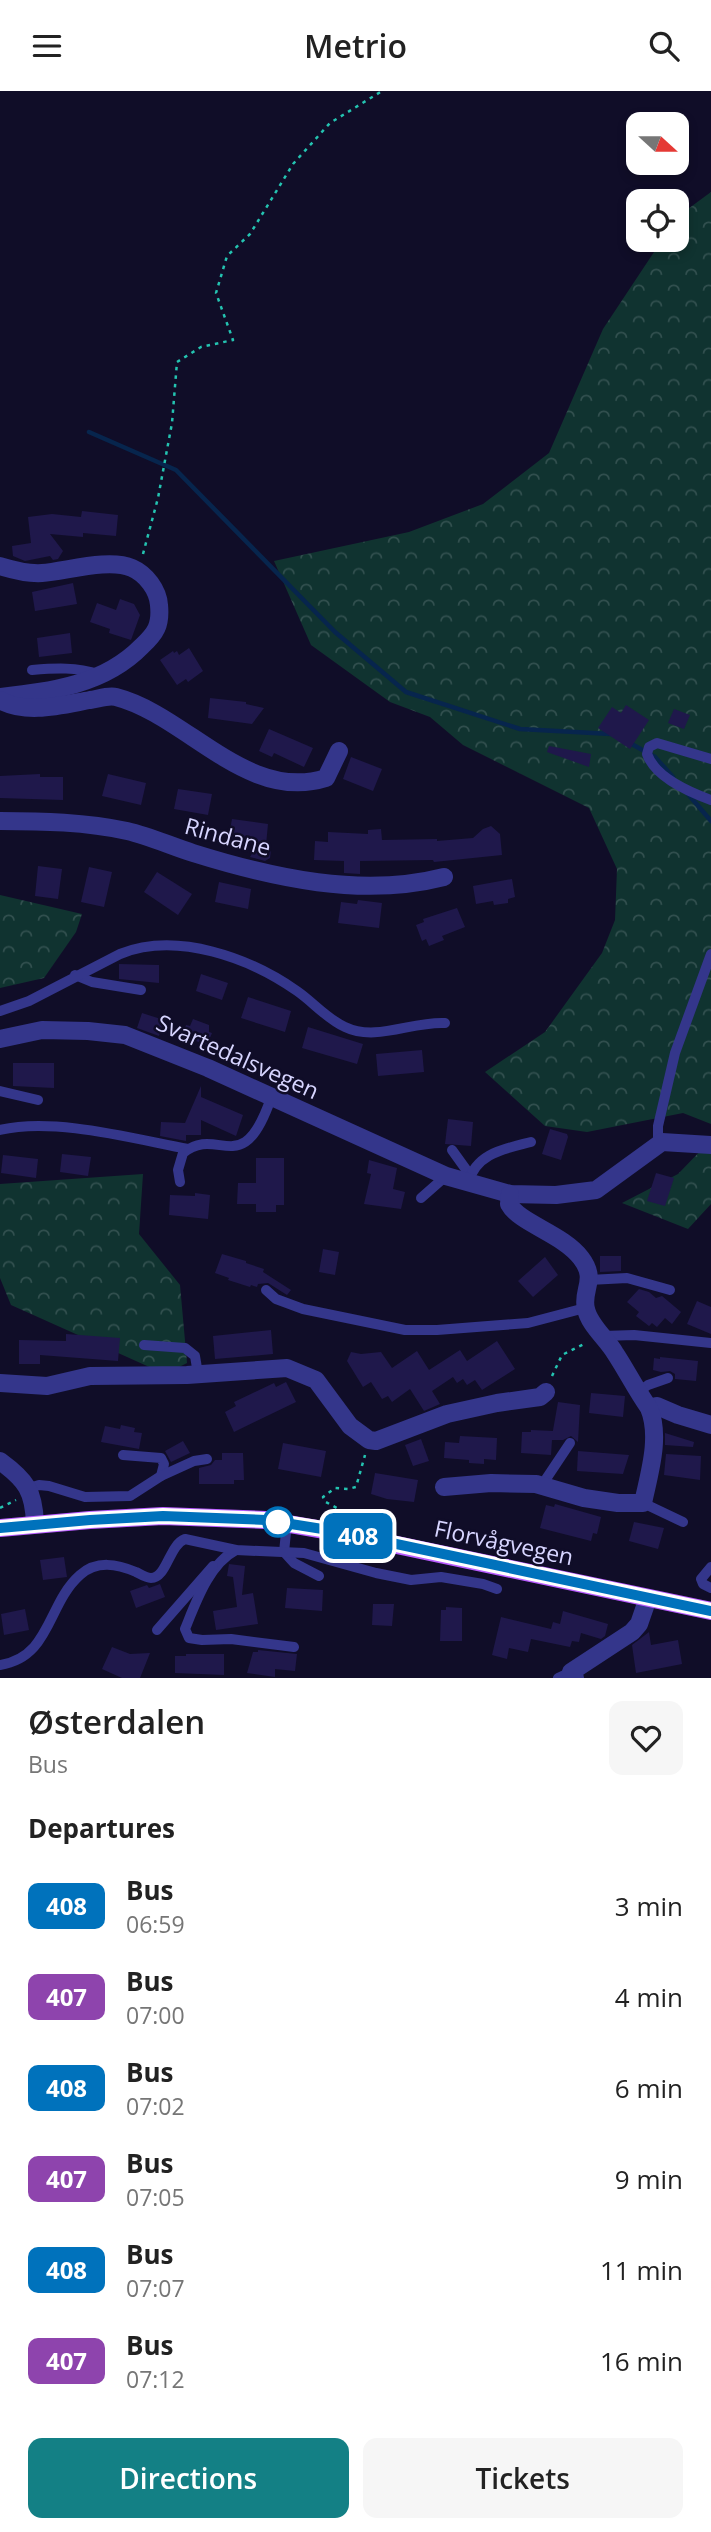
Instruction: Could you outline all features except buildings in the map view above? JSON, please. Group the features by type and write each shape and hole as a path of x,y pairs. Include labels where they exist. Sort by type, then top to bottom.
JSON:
{"main road":[{"name":"Florvågvegen","path":"0,1528 163,1516 227,1517 287,1523 711,1611"}],"street":[{"path":"0,566 39,573 107,564 122,565 135,569 150,583 159,600 157,632 132,657 103,676 42,692 0,699"},
{"path":"0,699 19,707 34,708 116,697 163,720 225,760 262,775 294,783 326,778 339,751"},
{"name":"Rindane","path":"0,821 59,822 129,831 249,869 317,883 402,885 444,877"},
{"name":"Svartedalsvegen","path":"0,1039 43,1030 125,1035 208,1068 446,1175 469,1179 510,1194 556,1195 596,1190 658,1144"},
{"path":"658,1144 711,1145"},
{"path":"444,1487 491,1483 549,1486 584,1498 618,1503 643,1503 653,1454 652,1414 585,1308 589,1280 586,1267 562,1240 512,1209 509,1204 510,1194"},
{"path":"0,1384 47,1386 90,1376 198,1374 287,1368 316,1380 349,1426 369,1440 386,1439 447,1414 540,1397 546,1392"},
{"path":"649,1408 657,1406 711,1425"},
{"path":"0,1461 29,1488 35,1524"},
{"path":"568,1676 632,1632 642,1617 648,1598"}],"lane":[{"path":"32,670 59,667 82,669 103,676"},
{"path":"711,759 657,743 649,747 647,754 653,767 661,773 711,800"},
{"path":"1,1010 29,1001 75,975 130,950 159,946 183,947 244,960 289,986 345,1027 376,1033 421,1023 445,1023"},
{"path":"658,1144 658,1126 675,1053 711,954"},
{"path":"75,975 92,982 141,990"},
{"path":"0,1091 38,1100"},
{"path":"0,1130 42,1128 100,1131 188,1149 211,1145 229,1147 243,1145 257,1129 271,1098"},
{"path":"469,1179 476,1164 492,1153 531,1142"},
{"path":"180,1182 180,1159 188,1149"},
{"path":"452,1150 469,1179"},
{"path":"421,1198 446,1175"},
{"path":"589,1280 627,1277 670,1290"},
{"path":"266,1290 276,1299 303,1309 405,1330 528,1323 585,1308"},
{"path":"603,1336 634,1335 711,1343"},
{"path":"144,1345 185,1348 195,1356 198,1374"},
{"path":"638,1392 648,1385 668,1378"},
{"path":"549,1486 546,1479 570,1443"},
{"path":"123,1455 160,1458 164,1464 161,1476"},
{"path":"29,1488 39,1485 85,1497 131,1496 161,1476 194,1461 207,1459"},
{"path":"643,1503 683,1522"},
{"path":"287,1523 284,1552 294,1563 319,1576"},
{"name":"Florvågvegen","path":"0,1665 16,1661 32,1651 72,1583 87,1570 107,1564 151,1578 156,1577 165,1567 175,1545 185,1539 236,1550 304,1553 349,1567 411,1580 434,1576 483,1584 496,1589"},
{"path":"236,1550 216,1565 185,1629 188,1638 231,1639 294,1647"},
{"path":"157,1630 210,1566 216,1565"},
{"path":"711,1567 701,1579 703,1584 711,1588"}],"path":[{"path":"135,569 141,561 158,498 172,423 177,362 201,347 233,340 216,293 227,255 250,234 293,164 330,123 383,91"},
{"path":"546,1392 562,1355 603,1336"},
{"path":"346,1521 348,1514 324,1501 323,1497 335,1488 348,1489 355,1486 369,1440"}],"green space":[{"path":"711,192 711,1124 683,1113 587,1132 545,1126 485,1072 545,1032 602,953 615,920 617,869 589,808 463,745 430,717 390,702 311,645 274,561 409,532 483,504 549,453 603,329 654,252 689,252 689,208"},
{"path":"0,895 82,914 76,932 44,978 0,988"},
{"path":"711,1140 711,1204 688,1229 622,1203 678,1174"},
{"path":"143,1174 139,1234 180,1285 187,1363 165,1374 11,1305 0,1278 0,1184"}],"waterway":[{"path":"89,432 176,470 335,632 406,692 520,729 611,734"},
{"path":"628,742 655,757 673,777"},
{"path":"688,794 711,821"}],"bus line":[{"name":"408","path":"0,1528 163,1516 266,1520 335,1531 711,1611"}]}
